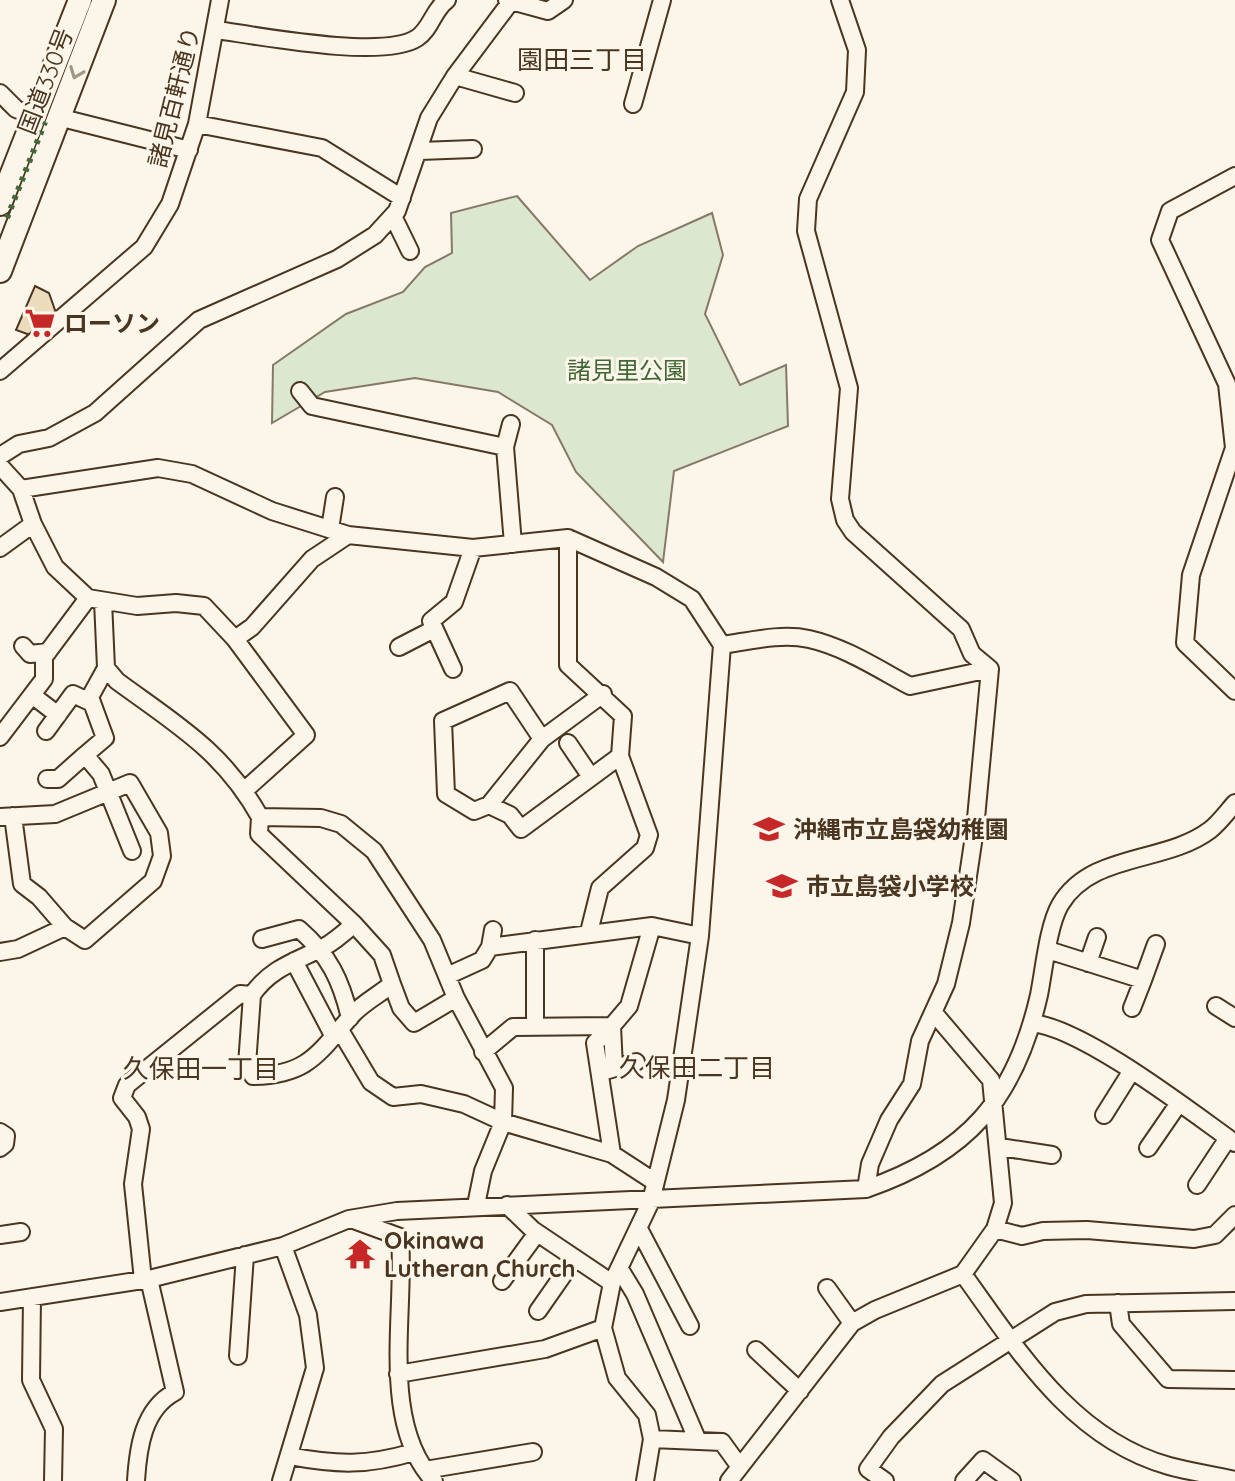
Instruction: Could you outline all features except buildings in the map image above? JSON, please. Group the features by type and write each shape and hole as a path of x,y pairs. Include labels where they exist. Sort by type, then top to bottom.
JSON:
{"highway":[{"name":"国道330号","path":"0,204 80,0"},
{"name":"国道330号","path":"0,271 104,0"}],"street":[{"name":"諸見百軒通り","path":"0,371 144,247 170,204 197,124 217,30 220,0"},
{"path":"217,30 309,43 393,46 418,38 437,7 447,0"},
{"path":"0,456 19,444 49,438 95,413 199,320 337,259 375,235 393,216 402,198 429,118 455,76 510,1 548,11 564,0"},
{"path":"633,104 662,0"},
{"path":"840,0 857,50 855,92 808,199 806,231 849,388 840,499 845,520 853,532 961,629 972,654 990,669"},
{"path":"455,76 515,93"},
{"path":"0,93 16,109 34,116"},
{"path":"58,117 189,150"},
{"path":"197,124 322,148 402,198"},
{"path":"420,151 473,149"},
{"path":"1235,176 1170,211 1160,240 1227,384 1234,448 1191,575 1185,643 1235,691"},
{"path":"393,216 410,251"},
{"path":"300,391 312,406 505,447"},
{"path":"511,424 505,447 513,544"},
{"path":"0,466 21,489 33,524 55,567 95,600 137,606 176,603 204,606 235,639 306,735 245,790"},
{"path":"21,489 158,468 192,474 272,511 348,535 473,548 568,538 656,577 692,599 722,645 700,936 676,1100 651,1201 616,1277 603,1328 617,1378 647,1415 652,1439 645,1481"},
{"path":"330,529 335,497"},
{"path":"0,548 33,524"},
{"path":"235,639 252,627 312,559 348,535"},
{"path":"568,538 568,665 603,694 623,716 620,756 649,835 645,848 600,888 589,932"},
{"path":"453,669 431,621 454,602 473,548"},
{"path":"0,737 44,679 44,657 95,600"},
{"path":"95,600 106,668 117,681 212,750 245,790 260,817 259,834 354,924 382,955 401,1008 414,1023 456,998"},
{"path":"399,647 434,629"},
{"path":"722,645 778,637 809,639 857,657 910,686 990,669"},
{"path":"23,646 30,654 48,652"},
{"path":"47,779 58,779 105,738 90,697 106,668"},
{"path":"866,1189 870,1164 889,1120 912,1084 920,1041 946,984 961,923 975,829 990,669"},
{"path":"542,739 510,691 443,721 446,794 474,811 489,805 542,739 603,694"},
{"path":"46,731 73,694 92,703"},
{"path":"32,695 58,715"},
{"path":"568,743 591,777"},
{"path":"85,755 101,774 132,851"},
{"path":"489,805 510,815 521,829 620,756"},
{"path":"509,781 510,815"},
{"path":"130,783 159,833 162,856 153,881 85,940 65,927 39,897 22,884 7,817 55,814 107,793 130,783"},
{"path":"0,1302 146,1279 283,1246 349,1219 476,1205 651,1201 866,1189 910,1173 951,1149 995,1106 1032,1023 1060,906 1092,873 1175,848 1210,830 1235,803"},
{"path":"260,817 341,824 374,851 432,940 456,998 504,1088 503,1122 483,1171 476,1205"},
{"path":"354,924 322,948 262,980 252,995 247,1065 253,1076 282,1076 301,1068 392,984"},
{"path":"490,947 652,926 700,936"},
{"path":"612,1154 607,1070 595,1043 629,1006 652,926"},
{"path":"0,952 18,949 65,927"},
{"path":"262,939 299,929 322,948 343,989 342,1028"},
{"path":"447,976 482,960 490,947 493,930"},
{"path":"1088,963 1097,937"},
{"path":"535,940 535,1027"},
{"path":"1132,1008 1156,944"},
{"path":"1048,950 1143,980"},
{"path":"294,961 342,1028 371,1082 393,1097 421,1094 464,1104 503,1122 612,1154 655,1182"},
{"path":"136,1481 139,1442 160,1400 175,1392 146,1279 133,1184 141,1129 137,1117 122,1098 127,1085 240,994 252,995"},
{"path":"1216,1006 1235,1018"},
{"path":"729,1481 852,1323 875,1310 963,1274 995,1229 1003,1203 1000,1147 991,1080 934,1013"},
{"path":"1032,1023 1050,1025 1131,1072 1232,1140 1197,1185"},
{"path":"483,1052 513,1027 612,1026"},
{"path":"607,1070 636,1062"},
{"path":"1104,1115 1131,1072"},
{"path":"1148,1148 1179,1103"},
{"path":"0,1132 6,1136 5,1144 0,1148"},
{"path":"1000,1147 1052,1155"},
{"path":"507,1205 537,1233 575,1258 616,1277 635,1294 697,1439"},
{"path":"995,1229 1022,1236 1043,1231 1087,1230 1194,1239 1215,1235 1235,1215"},
{"path":"349,1219 400,1237 403,1279 398,1374 414,1452 430,1476 533,1452"},
{"path":"639,1229 690,1326"},
{"path":"0,1235 21,1232"},
{"path":"502,1281 537,1233"},
{"path":"281,1481 315,1368 308,1315 283,1246"},
{"path":"238,1356 245,1255"},
{"path":"538,1311 575,1258"},
{"path":"963,1274 1042,1383 1069,1408 1164,1473 1235,1480"},
{"path":"827,1288 852,1323"},
{"path":"32,1297 31,1380 54,1429 53,1481"},
{"path":"885,1481 868,1469 891,1437 942,1384 1055,1312 1086,1304 1235,1301"},
{"path":"1118,1303 1121,1324 1168,1379 1235,1380"},
{"path":"398,1374 545,1349 603,1328"},
{"path":"756,1350 800,1391"},
{"path":"652,1439 722,1442 740,1467"},
{"path":"289,1456 331,1464 377,1463 414,1452"},
{"path":"964,1481 983,1460 1012,1481"}],"green space":[{"name":"諸見里公園","path":"517,196 590,280 638,246 712,213 723,255 705,314 740,385 786,365 788,426 674,471 663,562 576,472 552,425 498,392 415,378 325,392 272,423 273,365 346,314 403,292 425,267 452,253 451,213"}],"hedge":[{"path":"7,218 45,122"}],"place":[{"name":"ローソン","path":"40,323"},
{"name":"沖縄市立島袋幼稚園","path":"769,829"},
{"name":"市立島袋小学校","path":"782,886"},
{"name":"Okinawa Lutheran Church","path":"360,1254"}],"district":[{"name":"園田三丁目","path":"582,59"},
{"name":"久保田二丁目","path":"697,1067"},
{"name":"久保田一丁目","path":"201,1068"}]}
